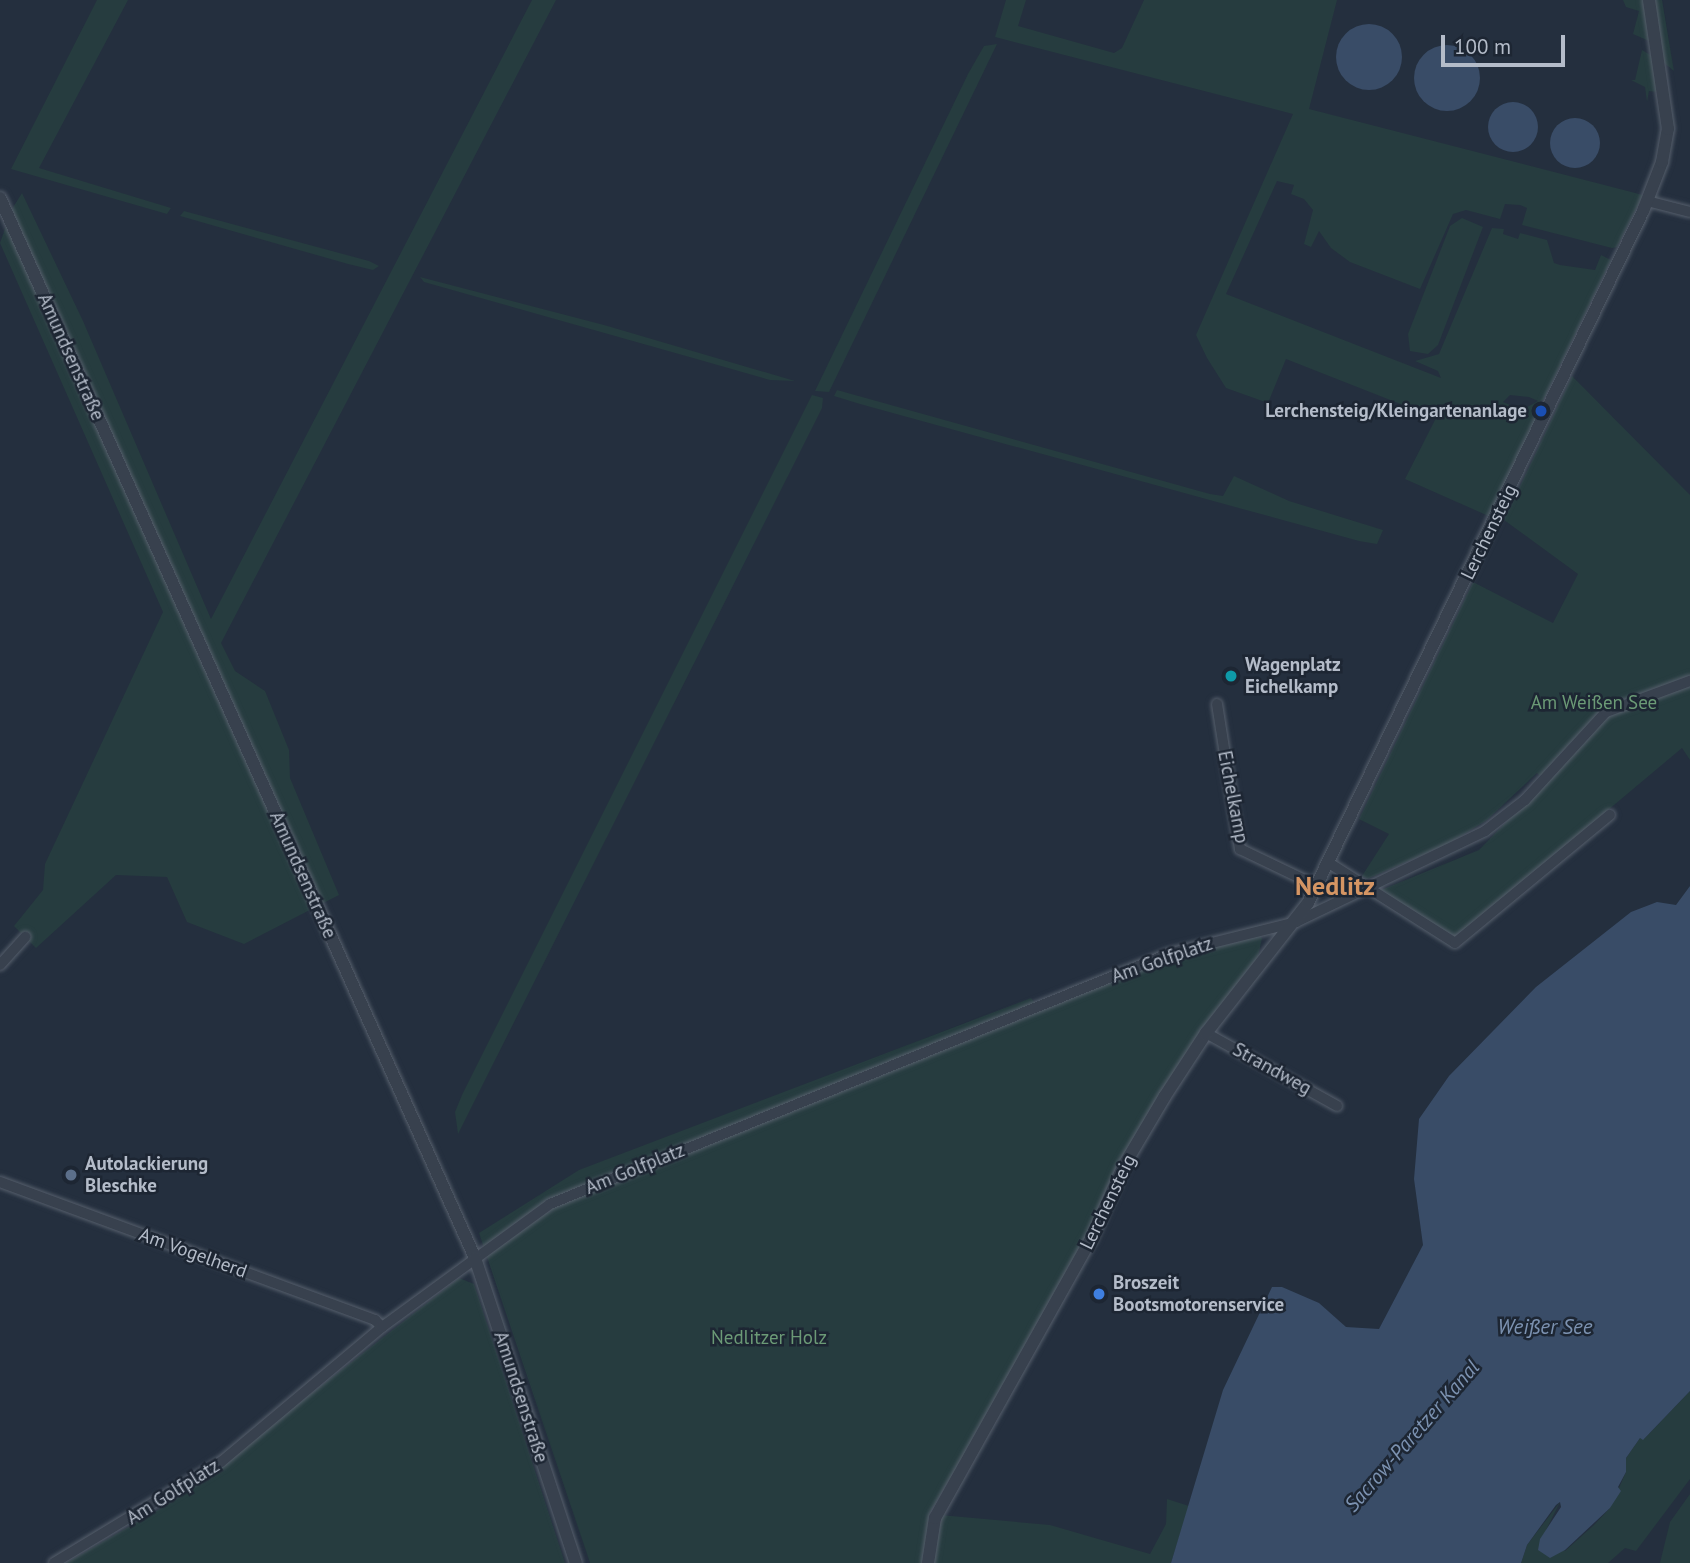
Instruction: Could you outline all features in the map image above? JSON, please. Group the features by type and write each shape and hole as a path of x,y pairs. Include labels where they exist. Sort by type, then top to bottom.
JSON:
{"street":[{"name":"Lerchensteig","path":"928,1563 934,1518 1091,1239 1123,1167 1206,1033 1296,922 1317,886 1647,201 1666,146 1668,112 1650,0"},
{"name":"Amundsenstraße","path":"0,198 475,1258 576,1563"},
{"path":"1647,201 1690,212"},
{"name":"Am Golfplatz","path":"54,1563 221,1462 382,1327 520,1223 575,1194 1168,954 1296,922 1330,903 1456,848 1504,819 1606,712 1690,681"},
{"name":"Eichelkamp","path":"1217,704 1240,849 1317,886"},
{"path":"1329,863 1371,887 1455,943 1610,814"},
{"path":"0,965 25,937"},
{"name":"Strandweg","path":"1206,1033 1337,1106"},
{"name":"Am Vogelherd","path":"0,1182 375,1320 382,1327"}],"green space":[{"path":"97,0 128,0 39,168 171,208 167,214 11,169"},
{"path":"532,0 556,0 221,643 235,671 265,691 289,750 290,778 339,895 244,944 187,922 167,877 116,875 36,948 14,926 43,890 45,864 163,612 0,243 12,209 22,193 83,321 211,619"},
{"path":"1006,0 1026,0 1018,26 1114,53 1122,48 1144,0 1337,0 1309,109 1643,195 1617,247 1612,248 1522,225 1527,208 1520,205 1505,204 1500,219 1466,210 1453,214 1420,289 1350,262 1331,248 1319,231 1311,247 1304,244 1313,210 1304,199 1291,194 1294,185 1277,181 1226,294 1441,378 1438,371 1415,361 1439,354 1492,228 1504,229 1503,234 1518,239 1520,233 1547,240 1554,263 1560,265 1595,270 1601,255 1611,260 1544,399 1538,403 1536,425 1493,518 1405,479 1436,418 1286,359 1268,403 1226,388 1207,358 1196,335 1293,114 995,37","holes":["1510,395 1538,401 1522,410 1503,402"]},
{"path":"1623,0 1645,0 1649,41 1633,34 1639,11 1626,7"},
{"path":"1654,0 1662,0 1674,71 1664,63"},
{"path":"997,44 829,392 815,391 968,74 984,46"},
{"path":"1642,50 1652,56 1657,92 1649,91 1647,102 1645,87 1631,80 1635,80"},
{"path":"184,211 379,266 373,270 348,264 180,216"},
{"path":"1462,218 1483,227 1438,345 1428,354 1410,351 1408,334 1450,226"},
{"path":"420,277 604,325 795,381 770,380 424,282"},
{"name":"Am Weißen See","path":"1572,376 1690,495 1690,760 1682,748 1453,940 1381,890 1479,850 1546,781 1537,773 1487,820 1448,844 1367,879 1362,876 1389,834 1359,819 1473,582 1553,623 1578,574 1504,520"},
{"path":"837,390 1210,494 1223,496 1234,476 1289,501 1383,530 1377,544 1359,541 860,404 834,396"},
{"path":"812,395 823,398 822,408 458,1134 455,1112 462,1095"},
{"name":"Nedlitzer Holz","path":"1256,934 1262,938 1258,957 1101,1205 1058,1296 929,1514 1050,1525 1150,1554 1166,1524 1167,1499 1189,1506 1171,1563 590,1563 479,1233 579,1170 1031,998 1039,1008 1156,962"},
{"path":"459,1278 474,1284 565,1563 66,1563 175,1500"},
{"path":"1690,1391 1690,1479 1636,1551 1625,1548 1608,1563 1521,1563 1527,1545 1560,1502 1546,1530 1565,1551 1594,1525 1610,1508 1626,1472 1626,1458 1640,1438 1644,1439"},
{"path":"1690,1494 1690,1563 1660,1563 1670,1522"}],"water":[{"path":"1369,24 1382,27 1392,34 1399,44 1402,57 1399,70 1392,80 1382,87 1369,90 1356,87 1346,80 1339,70 1336,57 1339,44 1346,34 1356,27"},
{"path":"1440,45 1454,45 1466,50 1475,59 1480,78 1478,91 1471,102 1454,111 1440,111 1428,106 1419,97 1414,85 1414,71 1419,59 1428,50"},
{"path":"1513,102 1530,110 1538,127 1530,144 1513,152 1496,144 1488,127 1496,110"},
{"path":"1575,118 1592,126 1600,143 1592,160 1575,168 1558,160 1550,143 1558,126"},
{"name":"Weißer See","path":"1690,886 1690,1391 1643,1440 1640,1438 1626,1458 1626,1472 1618,1487 1621,1491 1610,1508 1565,1550 1550,1558 1538,1550 1540,1539 1561,1507 1560,1502 1527,1545 1521,1563 1171,1563 1223,1390 1272,1287 1282,1287 1319,1303 1346,1327 1379,1329 1423,1245 1414,1179 1419,1119 1449,1076 1536,987 1631,912 1657,902 1676,905"}],"place":[{"name":"Lerchensteig/Kleingartenanlage","path":"1541,411"},
{"name":"Wagenplatz Eichelkamp","path":"1231,676"},
{"name":"Autolackierung Bleschke","path":"71,1175"},
{"name":"Broszeit Bootsmotorenservice","path":"1099,1294"}],"district":[{"name":"Nedlitz","path":"1335,886"}],"water label":[{"name":"Sacrow-Paretzer Kanal","path":"1412,1436"}]}
